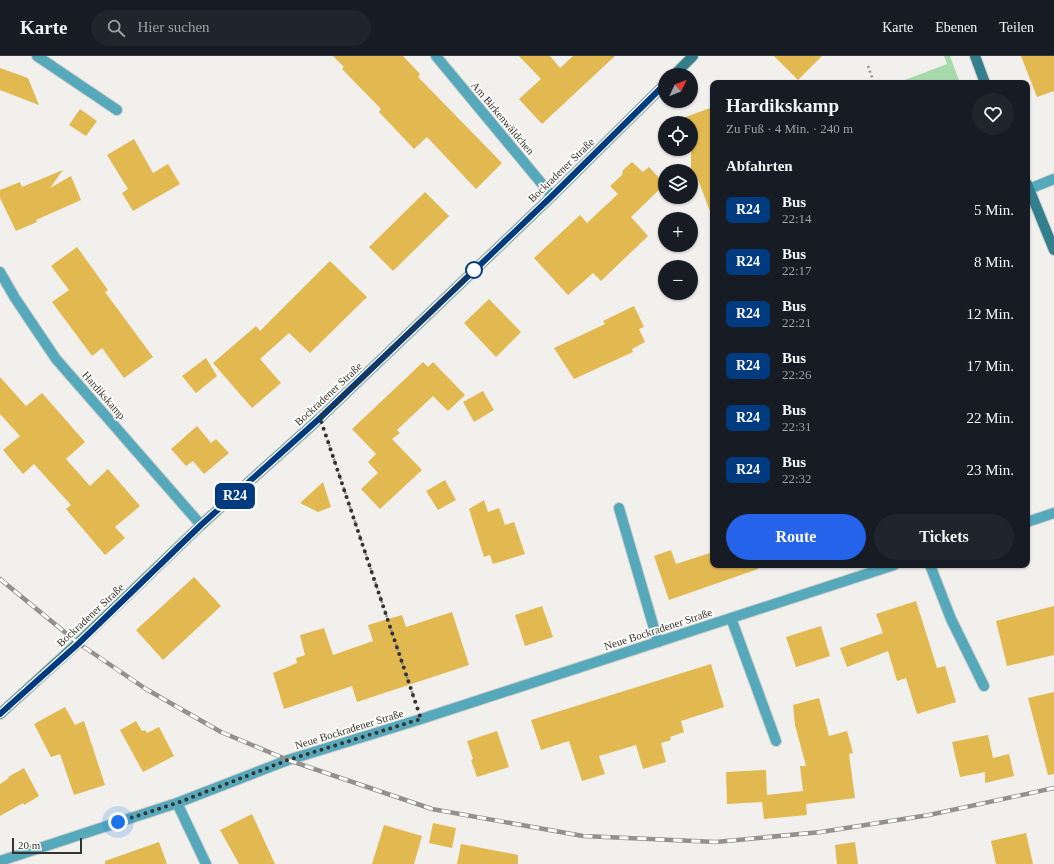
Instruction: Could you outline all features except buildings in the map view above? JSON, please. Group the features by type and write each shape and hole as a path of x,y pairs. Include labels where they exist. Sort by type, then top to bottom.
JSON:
{"street":[{"path":"37,56 117,110"},
{"name":"Am Birkenwäldchen","path":"436,56 552,196"},
{"path":"681,68 693,56"},
{"path":"975,56 984,80"},
{"name":"Bockradener Straße","path":"0,714 78,644 201,525 320,418 552,196 658,91"},
{"path":"1030,186 1054,179"},
{"path":"1030,192 1054,250"},
{"name":"Hardikskamp","path":"0,272 15,298 56,359 201,525"},
{"path":"619,508 658,642"},
{"path":"1030,521 1054,513"},
{"name":"Neue Bockradener Straße","path":"0,861 177,803 288,760 421,719 885,568"},
{"path":"931,568 951,619 984,686"},
{"path":"731,618 776,741"},
{"path":"177,803 206,864"}],"path":[{"path":"868,66 873,80"},
{"path":"320,418 421,719"}],"green space":[{"path":"944,56 950,56 959,80 905,80 947,64"}],"railway":[{"path":"0,579 78,643 146,689 221,732 288,760 432,809 583,836 716,842 821,832 929,815 1054,788"}],"bus line":[{"name":"R24","path":"0,714 78,644 201,525 320,418 552,196 658,91"}],"route":[{"path":"118,822 177,803 288,760 421,719 320,418 474,270"}]}
